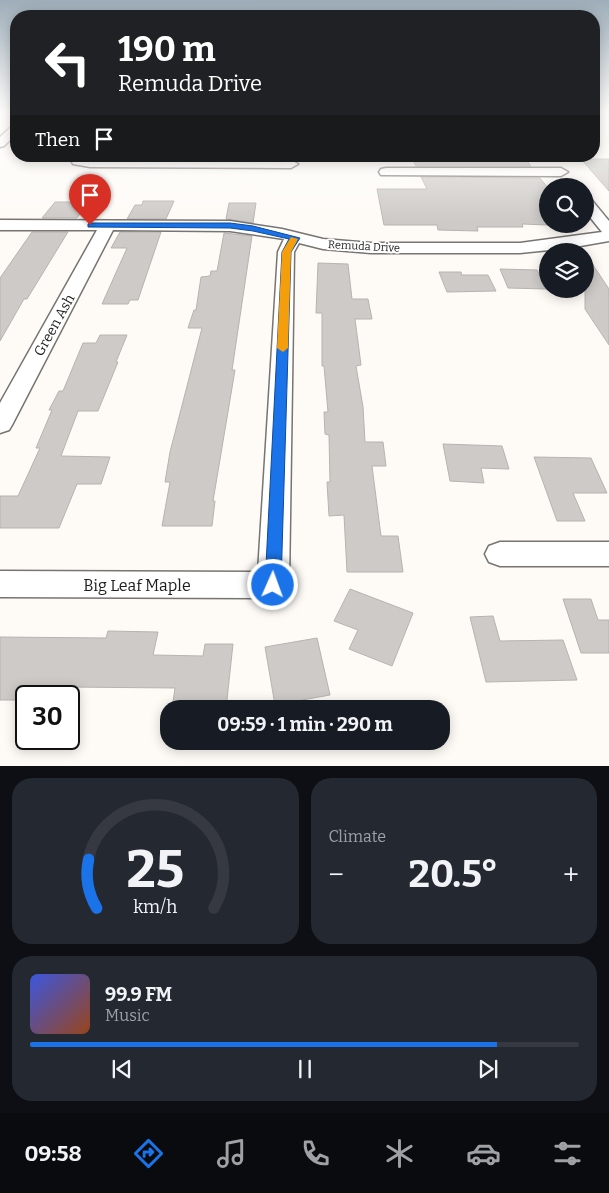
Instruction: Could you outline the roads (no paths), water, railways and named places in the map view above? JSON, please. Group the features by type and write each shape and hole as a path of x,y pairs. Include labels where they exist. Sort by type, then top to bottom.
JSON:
{"street":[{"path":"84,162 102,162"},
{"path":"278,162 291,164"},
{"path":"386,172 564,175 555,162"},
{"path":"594,212 609,231"},
{"name":"Remuda Drive","path":"0,225 230,226 253,228 349,248 520,248 569,243 609,236"},
{"name":"Green Ash","path":"0,425 108,225"},
{"name":"Big Leaf Maple","path":"0,584 273,585 286,252 292,240 296,238"},
{"path":"500,554 609,554"}]}
